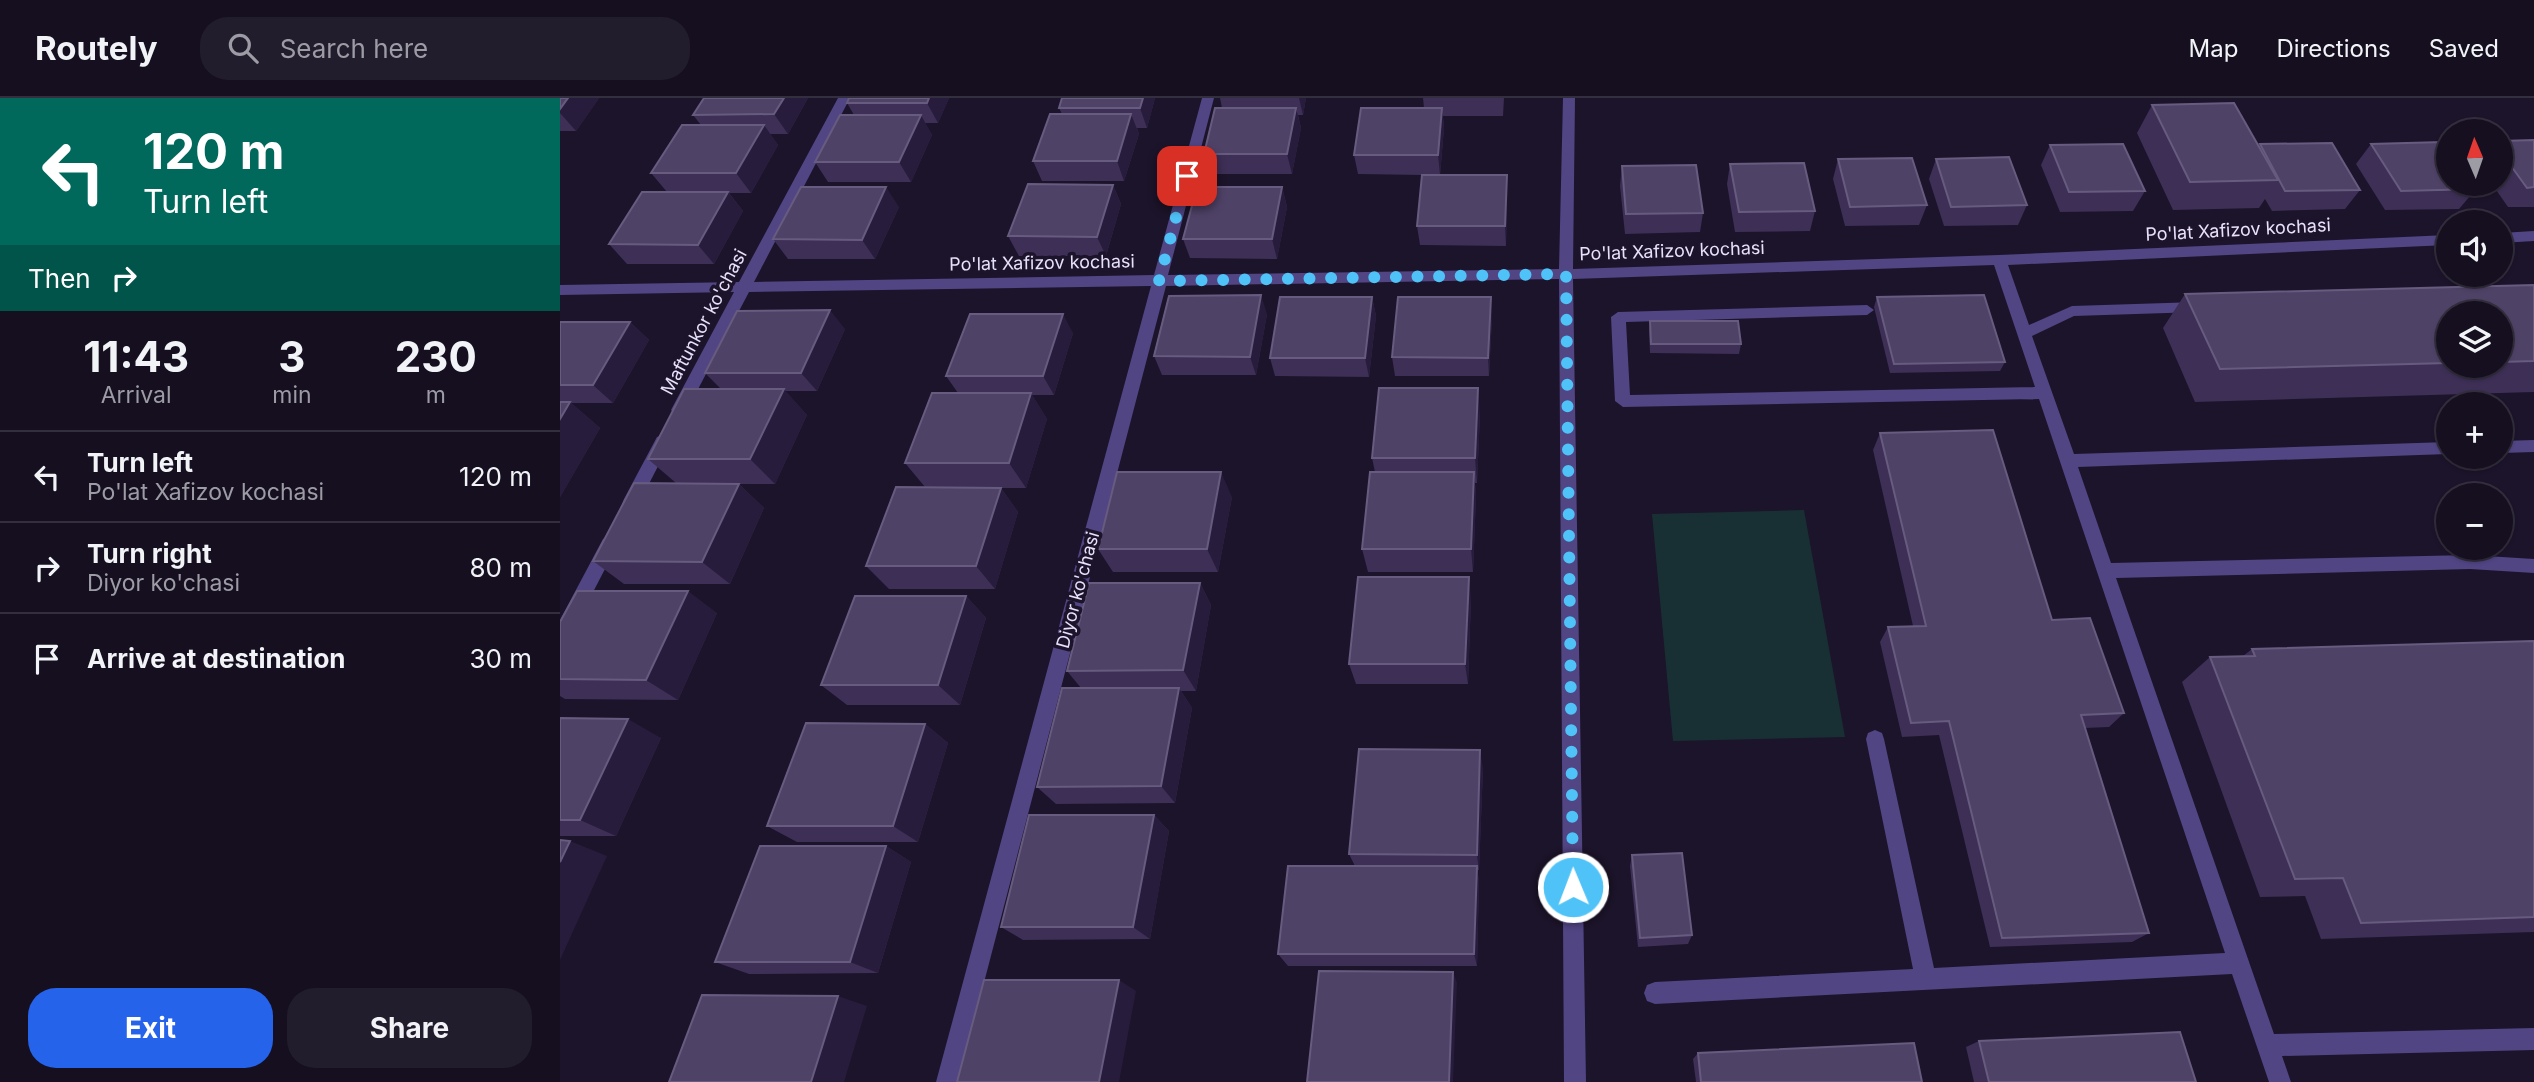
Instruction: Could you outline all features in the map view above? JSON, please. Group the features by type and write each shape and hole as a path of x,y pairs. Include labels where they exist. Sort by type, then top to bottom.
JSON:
{"street":[{"name":"Maftunkor ko'chasi","path":"560,638 844,98"},
{"name":"Diyor ko'chasi","path":"947,1082 1208,98"},
{"path":"1569,98 1566,274 1574,1082"},
{"path":"2513,237 2534,236"},
{"name":"Po'lat Xafizov kochasi","path":"560,290 1566,274 1999,260 2436,241"},
{"path":"1999,260 2280,1082"},
{"path":"2024,333 2072,311 2212,306"},
{"path":"1867,310 1618,317 1623,401 2044,393"},
{"path":"2513,447 2534,446"},
{"path":"2067,461 2436,448"},
{"path":"2105,571 2470,562 2534,566"},
{"path":"1875,739 1926,979"},
{"path":"1655,993 2240,963"},
{"path":"2267,1045 2534,1039"}],"green space":[{"path":"1804,510 1845,737 1673,741 1652,514"}],"building":[{"path":"560,98 568,98 560,109"},
{"path":"704,98 784,98 774,114 693,115"},
{"path":"849,98 929,98 927,103 847,103"},
{"path":"1062,98 1143,98 1140,108 1059,108"},
{"path":"2234,103 2278,180 2190,182 2152,105"},
{"path":"1215,108 1296,108 1287,154 1204,154"},
{"path":"1361,108 1442,108 1438,155 1354,155"},
{"path":"1050,114 1131,114 1117,161 1033,161"},
{"path":"840,115 921,115 899,162 815,162"},
{"path":"682,125 764,125 736,173 651,173"},
{"path":"2534,140 2534,187 2527,188 2513,169 2513,141"},
{"path":"2436,142 2436,190 2401,191 2371,144"},
{"path":"2332,143 2360,190 2285,191 2260,144"},
{"path":"2123,144 2145,191 2069,192 2050,145"},
{"path":"2009,157 2027,205 1951,207 1936,159"},
{"path":"1912,158 1927,205 1850,207 1838,159"},
{"path":"1804,163 1815,211 1739,212 1730,164"},
{"path":"1696,165 1703,213 1626,214 1622,166"},
{"path":"1422,175 1507,175 1505,226 1417,226"},
{"path":"1028,184 1113,185 1097,237 1008,236"},
{"path":"801,187 886,187 862,240 773,239"},
{"path":"1197,187 1282,187 1272,239 1183,239"},
{"path":"642,192 728,192 698,245 609,244"},
{"path":"2534,285 2534,361 2513,362 2513,301 2436,301 2436,363 2220,369 2185,294 2513,287"},
{"path":"1261,295 1250,357 1154,356 1169,296"},
{"path":"1984,295 2005,362 1894,364 1877,297"},
{"path":"1280,297 1372,297 1365,358 1270,358"},
{"path":"1398,297 1491,297 1488,358 1392,357"},
{"path":"830,310 801,373 705,373 737,311"},
{"path":"970,314 1063,314 1043,376 946,376"},
{"path":"1650,321 1738,321 1741,344 1651,344"},
{"path":"560,322 630,322 593,385 560,385"},
{"path":"1379,388 1478,388 1475,458 1372,458"},
{"path":"684,389 784,389 750,459 648,459"},
{"path":"932,393 1031,393 1009,463 905,463"},
{"path":"560,402 570,402 560,419"},
{"path":"1993,430 2052,620 2090,618 2124,713 2081,715 2149,933 2002,938 1949,721 1911,723 1888,627 1926,626 1880,433"},
{"path":"1117,472 1221,472 1207,549 1098,549"},
{"path":"1370,472 1474,472 1471,549 1362,549"},
{"path":"634,483 739,484 702,562 593,561"},
{"path":"896,487 1001,488 976,566 866,566"},
{"path":"1358,577 1469,577 1465,664 1349,664"},
{"path":"1089,583 1200,583 1183,670 1067,671"},
{"path":"577,591 688,591 646,680 560,679 560,622"},
{"path":"855,596 966,596 938,685 821,685"},
{"path":"2534,641 2534,917 2361,923 2343,878 2295,879 2210,657 2255,656 2252,649"},
{"path":"1062,688 1179,688 1161,786 1037,787"},
{"path":"560,718 628,719 580,820 560,820"},
{"path":"806,723 925,724 893,826 767,826"},
{"path":"1359,749 1480,750 1477,855 1349,854"},
{"path":"1029,815 1154,815 1133,927 1001,927"},
{"path":"560,840 570,841 560,862"},
{"path":"760,846 886,846 850,962 715,962"},
{"path":"1682,853 1692,935 1640,938 1632,855"},
{"path":"1288,866 1477,866 1474,954 1278,954"},
{"path":"1319,971 1453,972 1449,1082 1307,1082"},
{"path":"984,980 1119,980 1099,1082 957,1082"},
{"path":"702,995 838,996 811,1082 669,1082"},
{"path":"2180,1032 2196,1082 1989,1082 1979,1041"},
{"path":"1914,1043 1922,1082 1701,1082 1698,1053"}],"route":[{"path":"1187,176 1159,281 1566,274 1573,887"}]}
